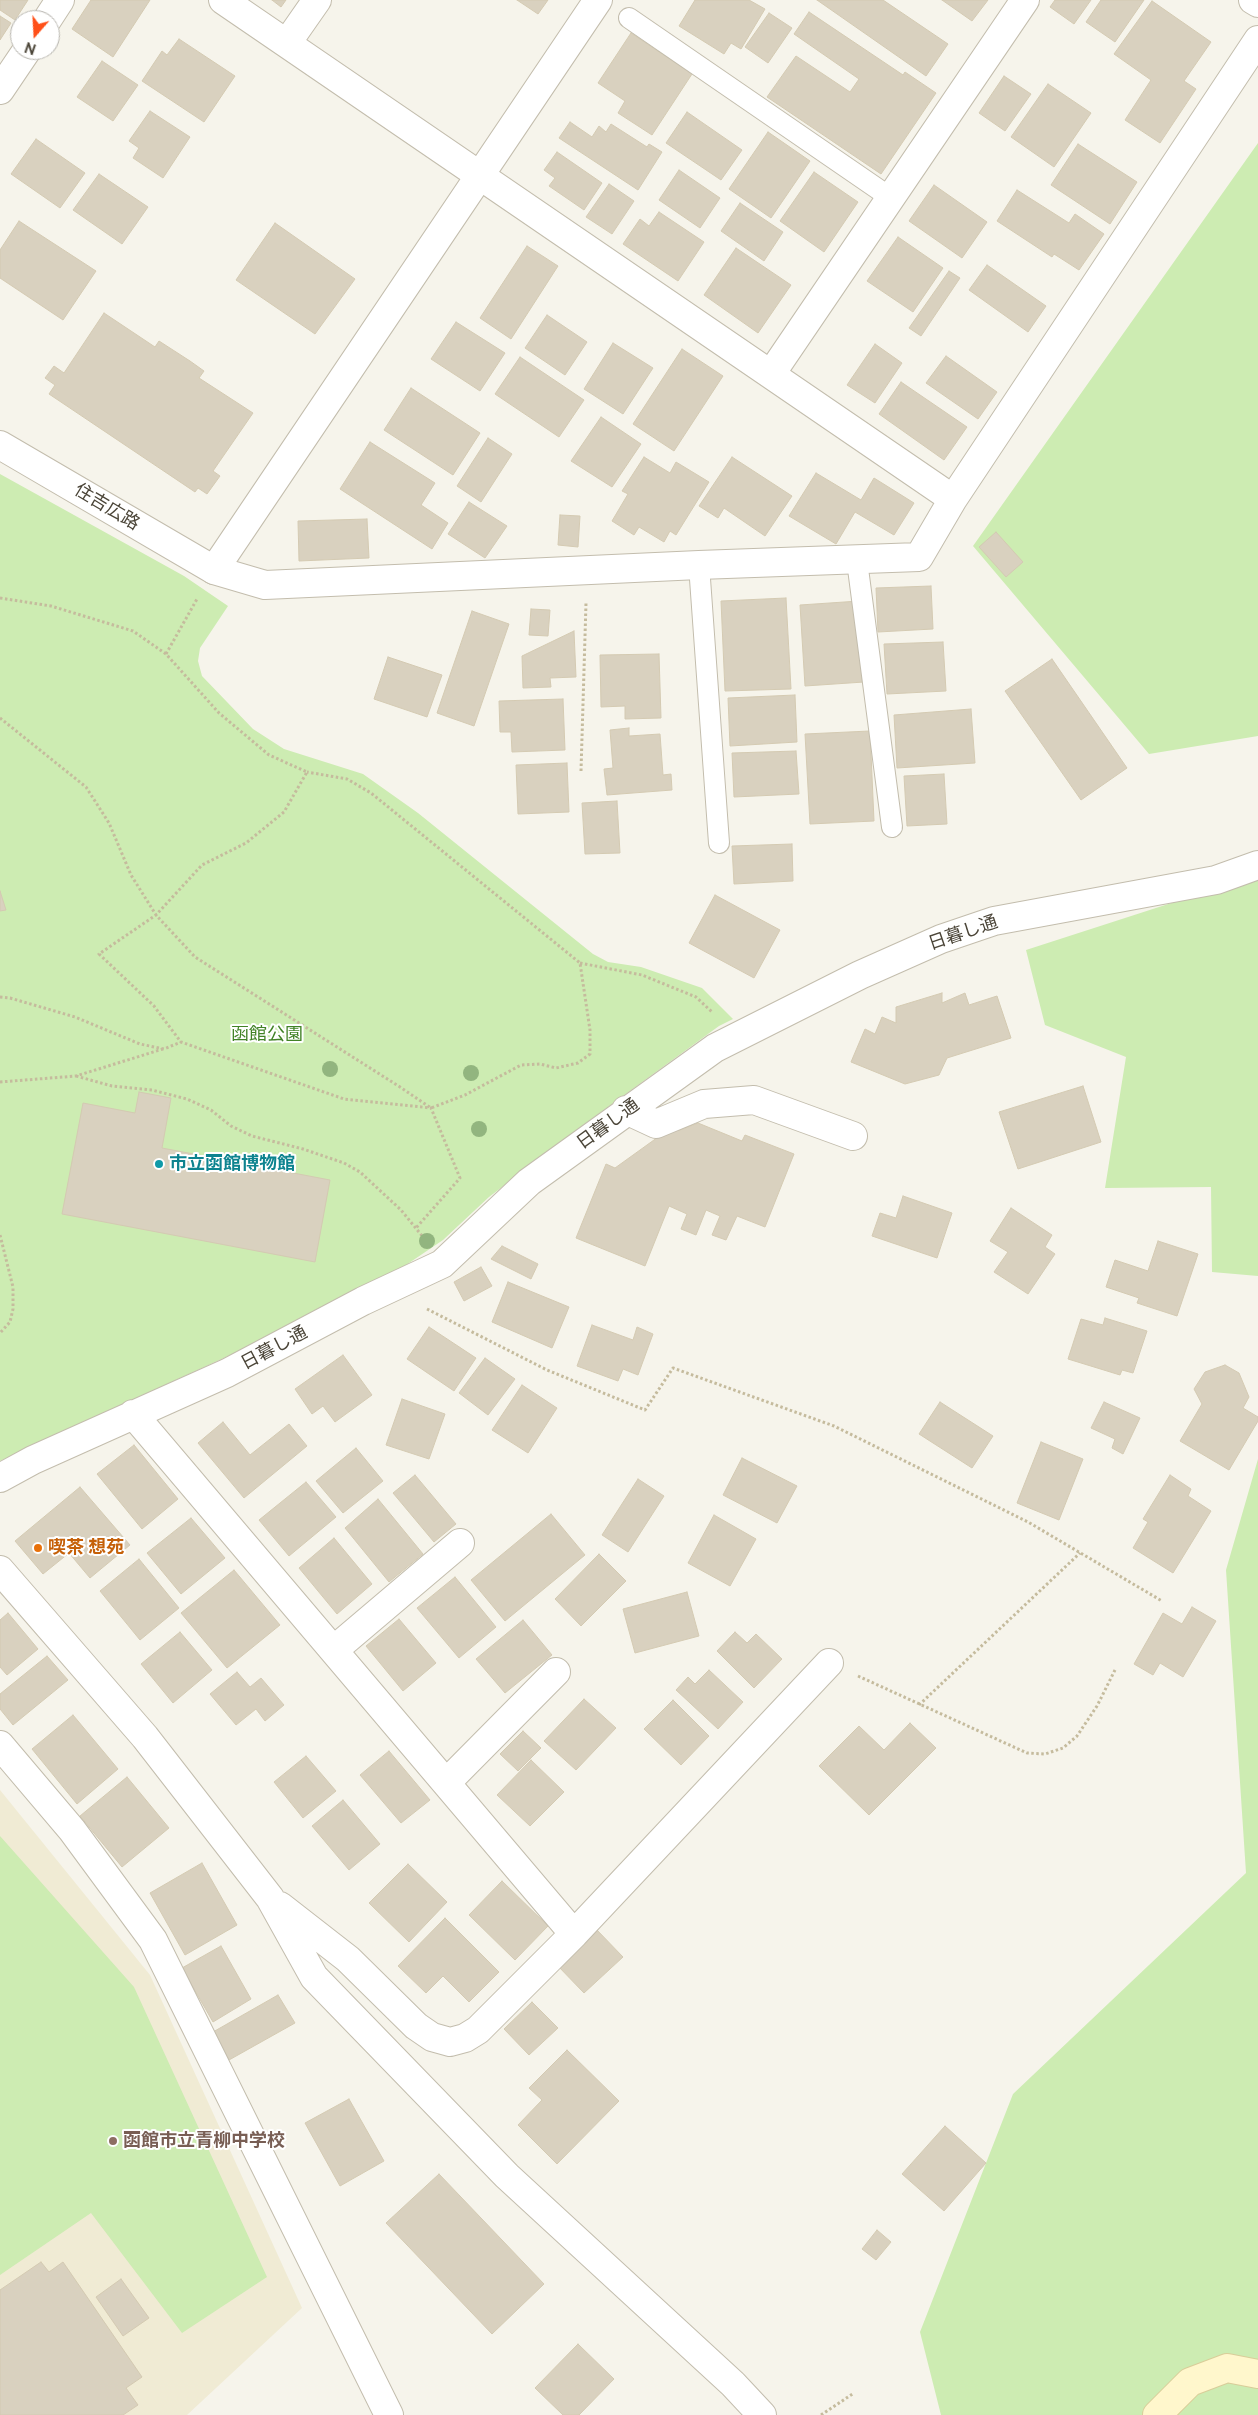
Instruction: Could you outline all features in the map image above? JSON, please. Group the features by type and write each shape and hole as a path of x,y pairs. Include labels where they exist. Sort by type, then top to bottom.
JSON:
{"main road":[{"path":"1157,2415 1190,2382 1227,2368 1258,2374"}],"street":[{"path":"223,0 953,499 1258,40"},
{"path":"287,43 317,0"},
{"path":"214,570 598,0"},
{"path":"771,374 1025,0"},
{"path":"1253,0 1258,3"},
{"path":"0,90 20,60"},
{"name":"住吉広路","path":"0,446 214,570 265,585 919,557 953,499"},
{"name":"日暮し通","path":"0,1478 33,1460 227,1373 363,1301 442,1264 529,1182 626,1110 715,1048 860,975 941,939 994,921 1216,880 1258,865"},
{"path":"626,1110 656,1124 704,1104 754,1100 853,1136"},
{"path":"133,1414 574,1934"},
{"path":"334,1649 460,1543"},
{"path":"0,1570 145,1737 270,1898 314,1977 506,2176 733,2384 762,2415"},
{"path":"270,1898 348,1959 416,2026 432,2037 450,2042 465,2038 478,2030 574,1934 829,1663"},
{"path":"447,1782 556,1672"},
{"path":"0,1745 72,1830 153,1940 389,2415"}],"lane":[{"path":"629,18 890,198"},
{"path":"857,561 892,827"},
{"path":"699,565 719,842"}],"path":[{"path":"166,654 214,570"},
{"path":"581,771 587,570"},
{"path":"0,598 51,606 133,632 166,654 219,713 269,755 307,772 347,779 371,793 580,963 642,975 696,997 737,1036"},
{"path":"0,718 86,788 109,823 131,875 156,915 195,957 431,1108 460,1178 416,1228"},
{"path":"307,772 284,812 246,842 202,865 156,915 99,954 154,1006 181,1042 344,1099 431,1108 465,1095 521,1066 540,1064 556,1068 578,1063 590,1054 590,1030 580,963"},
{"path":"0,998 10,998 75,1017 140,1044 164,1049"},
{"path":"0,1082 76,1076 181,1042"},
{"path":"76,1076 112,1086 152,1090 187,1099 211,1110 231,1126 252,1136 303,1149 344,1163 360,1172 401,1210 442,1264"},
{"path":"0,1235 13,1286 13,1309 10,1322 0,1333"},
{"path":"419,1309 428,1309 547,1370 645,1410 673,1368 834,1426 970,1492 1162,1600"},
{"path":"919,1705 1080,1553"},
{"path":"829,1663 1027,1753 1045,1754 1063,1748 1077,1736 1097,1706 1116,1668"},
{"path":"821,2415 854,2393"}],"shaded area":[{"name":"函館市立青柳中学校","path":"0,1790 150,1975 302,2308 187,2415 0,2415"}],"green space":[{"path":"1258,143 1258,736 1149,754 973,546"},
{"name":"函館公園","path":"0,474 184,576 228,606 200,648 198,661 202,676 253,729 284,749 363,774 418,813 593,954 608,962 641,967 702,988 733,1019 719,1026 586,1123 489,1197 443,1240 406,1265 239,1351 0,1461"},
{"path":"1258,875 1258,1276 1212,1272 1211,1187 1105,1188 1126,1057 1045,1025 1026,950"},
{"path":"1258,1459 1258,2415 941,2415 920,2332 1013,2094 1246,1873 1226,1570"},
{"path":"0,1836 134,1987 267,2277 182,2333 91,2213 0,2275"}],"building":[{"path":"0,0 28,0 22,10 10,10 10,17 0,10"},
{"path":"91,0 150,0 113,57 72,29"},
{"path":"272,0 286,0 281,7"},
{"path":"517,0 548,0 538,14"},
{"path":"695,0 749,0 765,9 741,49 731,43 724,54 679,26"},
{"path":"817,0 883,0 948,44 926,76"},
{"path":"942,0 988,0 972,21"},
{"path":"1055,0 1091,0 1074,24 1050,7"},
{"path":"1101,0 1144,0 1115,42 1086,22"},
{"path":"1152,1 1211,42 1184,81 1196,89 1160,143 1125,120 1151,80 1114,54"},
{"path":"809,12 903,75 905,72 936,93 881,174 767,97 796,56 850,92 859,79 794,34"},
{"path":"769,13 792,28 768,63 745,47"},
{"path":"0,16 10,22 10,25 0,40"},
{"path":"631,33 692,74 652,135 618,113 625,101 598,83"},
{"path":"179,39 235,76 204,122 142,81 162,51 167,55"},
{"path":"102,61 138,85 113,121 77,97"},
{"path":"1004,76 1031,94 1005,131 979,113"},
{"path":"1048,84 1091,113 1054,167 1011,137"},
{"path":"150,111 190,137 163,178 133,158 139,148 129,141"},
{"path":"687,112 742,150 721,180 666,143"},
{"path":"570,122 592,137 599,126 606,132 611,124 647,147 649,144 662,152 638,190 559,138"},
{"path":"768,132 810,161 771,218 729,189"},
{"path":"36,139 85,173 60,208 11,174"},
{"path":"1078,144 1137,182 1110,224 1051,185"},
{"path":"557,152 602,183 584,210 549,186 555,178 544,170"},
{"path":"679,170 720,198 700,228 659,200"},
{"path":"814,172 858,202 824,252 780,221"},
{"path":"99,174 148,207 122,244 73,210"},
{"path":"609,184 634,201 612,234 586,217"},
{"path":"934,185 987,222 962,258 909,221"},
{"path":"1017,190 1069,223 1075,214 1104,234 1079,270 1054,254 1052,257 997,221"},
{"path":"740,203 783,232 764,261 721,231"},
{"path":"659,212 704,242 678,281 623,244 640,219 649,226"},
{"path":"19,221 96,271 63,320 0,278 0,250"},
{"path":"275,223 355,279 315,334 236,280"},
{"path":"898,237 943,268 913,312 867,281"},
{"path":"527,246 558,266 511,339 480,318"},
{"path":"736,248 791,285 758,333 704,295"},
{"path":"987,265 1046,306 1028,332 969,290"},
{"path":"949,271 960,278 921,336 909,328"},
{"path":"104,313 155,347 159,341 190,361 204,371 199,378 253,413 213,471 220,476 207,494 198,488 195,492 49,394 55,385 45,378 54,366 64,373"},
{"path":"547,315 587,342 565,375 525,348"},
{"path":"456,322 505,353 480,391 431,359"},
{"path":"613,343 653,368 623,414 584,389"},
{"path":"875,344 902,363 875,403 847,385"},
{"path":"682,349 723,376 674,451 633,424"},
{"path":"946,356 997,392 978,419 926,383"},
{"path":"520,357 584,400 559,437 495,394"},
{"path":"901,382 967,427 944,460 879,414"},
{"path":"411,388 480,433 453,475 384,430"},
{"path":"601,417 641,444 612,487 571,461"},
{"path":"488,438 512,454 481,502 457,486"},
{"path":"370,442 435,483 421,505 448,523 432,549 340,489"},
{"path":"644,457 670,473 676,462 709,482 676,535 670,531 664,542 639,527 634,535 612,521 628,494 622,491"},
{"path":"732,457 792,496 765,536 724,508 718,518 699,506"},
{"path":"816,473 861,500 874,478 914,503 894,535 855,512 836,544 789,516"},
{"path":"469,502 507,526 485,558 448,534"},
{"path":"560,515 580,516 578,547 558,545"},
{"path":"367,519 369,558 299,561 298,521"},
{"path":"996,532 1023,562 1006,577 979,547"},
{"path":"931,586 933,629 878,632 876,588"},
{"path":"786,598 791,689 725,691 721,601"},
{"path":"859,601 864,682 805,686 800,605"},
{"path":"531,609 550,610 548,636 529,635"},
{"path":"472,611 509,624 474,726 437,713"},
{"path":"574,631 576,677 550,678 551,687 523,688 522,656"},
{"path":"943,642 946,691 887,694 884,644"},
{"path":"659,654 661,718 625,719 625,706 601,707 600,655"},
{"path":"388,657 442,675 427,717 374,699"},
{"path":"1052,659 1127,768 1081,800 1005,691"},
{"path":"795,695 797,742 730,746 728,698"},
{"path":"563,699 565,750 512,752 511,732 500,732 499,701"},
{"path":"971,709 975,763 897,768 894,715"},
{"path":"629,728 629,736 660,734 663,775 671,774 672,790 607,795 604,769 613,768 610,730"},
{"path":"870,731 874,821 810,824 805,734"},
{"path":"796,751 799,794 734,797 732,753"},
{"path":"567,763 569,812 518,814 516,765"},
{"path":"944,774 947,824 907,826 904,776"},
{"path":"617,801 620,853 585,854 582,803"},
{"path":"792,844 793,881 734,884 732,846"},
{"path":"0,891 6,910 0,911"},
{"path":"715,895 780,930 754,978 689,943"},
{"path":"942,993 942,1003 965,993 969,1005 997,996 1011,1038 947,1058 939,1075 905,1084 851,1062 865,1029 875,1034 882,1017 896,1023 896,1007"},
{"path":"1083,1086 1101,1142 1018,1169 999,1112"},
{"name":"市立函館博物館","path":"139,1092 171,1098 162,1148 330,1180 315,1262 62,1214 83,1103 135,1113"},
{"path":"698,1123 742,1141 745,1135 794,1154 765,1227 737,1216 726,1240 712,1235 720,1216 706,1210 696,1235 681,1229 687,1214 669,1206 645,1266 576,1238 606,1164 615,1168 672,1127 680,1130"},
{"path":"903,1196 952,1213 937,1258 872,1236 880,1213 896,1218"},
{"path":"1011,1208 1052,1235 1045,1247 1055,1254 1028,1294 994,1272 1008,1252 990,1241"},
{"path":"1158,1241 1198,1254 1177,1316 1137,1303 1139,1298 1106,1287 1115,1260 1148,1271"},
{"path":"502,1246 538,1264 531,1279 491,1259"},
{"path":"481,1267 492,1286 464,1301 454,1282"},
{"path":"508,1282 569,1307 552,1348 492,1322"},
{"path":"1105,1318 1147,1331 1133,1373 1122,1370 1120,1375 1068,1359 1081,1319 1103,1325"},
{"path":"592,1325 633,1340 637,1327 653,1334 638,1375 623,1369 618,1381 577,1366"},
{"path":"429,1327 476,1358 454,1391 407,1359"},
{"path":"343,1355 372,1395 335,1422 323,1406 312,1414 295,1389"},
{"path":"485,1358 515,1379 488,1415 459,1393"},
{"path":"1225,1365 1239,1373 1249,1397 1243,1408 1258,1417 1258,1421 1229,1470 1180,1441 1202,1404 1194,1389 1205,1372"},
{"path":"522,1385 557,1408 528,1453 492,1430"},
{"path":"402,1399 445,1414 429,1459 386,1445"},
{"path":"940,1402 993,1436 972,1468 919,1434"},
{"path":"1104,1402 1140,1418 1123,1454 1112,1448 1115,1439 1091,1428"},
{"path":"223,1422 250,1455 289,1424 307,1446 244,1498 198,1443"},
{"path":"1041,1442 1083,1459 1059,1520 1017,1503"},
{"path":"134,1445 178,1499 142,1529 97,1474"},
{"path":"356,1448 383,1481 343,1513 316,1481"},
{"path":"742,1458 797,1486 777,1523 723,1495"},
{"path":"415,1475 456,1524 434,1542 393,1493"},
{"path":"1170,1475 1191,1489 1188,1496 1211,1511 1173,1573 1133,1548 1148,1522 1143,1519"},
{"path":"638,1479 664,1496 628,1552 602,1535"},
{"path":"306,1482 336,1517 289,1556 259,1520"},
{"path":"80,1487 130,1545 90,1578 69,1553 43,1574 15,1541"},
{"path":"378,1499 423,1554 389,1582 345,1528"},
{"path":"551,1514 585,1555 505,1621 471,1580"},
{"path":"714,1515 756,1539 730,1586 688,1563"},
{"path":"191,1518 225,1558 181,1594 147,1553"},
{"path":"334,1538 372,1584 337,1614 299,1568"},
{"path":"599,1554 626,1581 581,1626 555,1599"},
{"path":"139,1559 179,1608 140,1640 100,1591"},
{"path":"234,1570 280,1625 227,1668 181,1613"},
{"path":"455,1577 496,1627 459,1658 417,1608"},
{"path":"687,1592 699,1636 635,1653 623,1609"},
{"path":"1192,1607 1216,1621 1183,1677 1160,1663 1153,1675 1134,1664 1163,1613 1182,1624"},
{"path":"8,1613 38,1649 7,1675 0,1667 0,1620"},
{"path":"399,1619 436,1663 403,1691 366,1646"},
{"path":"523,1620 552,1655 505,1693 476,1659"},
{"path":"180,1632 212,1670 173,1703 141,1664"},
{"path":"735,1632 747,1643 756,1634 782,1659 754,1688 717,1651"},
{"path":"47,1656 68,1680 13,1725 0,1709 0,1694"},
{"path":"709,1670 743,1702 718,1729 676,1690 688,1677 695,1684"},
{"path":"237,1672 250,1687 261,1678 284,1705 265,1721 256,1709 236,1725 210,1694"},
{"path":"584,1699 616,1728 576,1770 544,1741"},
{"path":"673,1700 709,1736 681,1765 644,1729"},
{"path":"73,1715 118,1769 77,1804 32,1749"},
{"path":"910,1723 936,1748 869,1815 819,1766 859,1726 884,1750"},
{"path":"523,1731 541,1748 518,1771 500,1754"},
{"path":"389,1751 430,1800 401,1823 360,1775"},
{"path":"306,1756 336,1791 303,1818 274,1782"},
{"path":"531,1760 564,1792 530,1826 497,1795"},
{"path":"127,1777 169,1828 122,1867 80,1816"},
{"path":"343,1800 380,1844 349,1870 312,1826"},
{"path":"202,1863 237,1925 185,1955 150,1893"},
{"path":"408,1864 447,1902 409,1942 369,1903"},
{"path":"502,1881 548,1926 515,1960 469,1915"},
{"path":"445,1918 499,1972 469,2002 443,1976 426,1993 398,1966"},
{"path":"596,1929 623,1957 584,1993 557,1965"},
{"path":"221,1946 251,1999 213,2022 182,1968"},
{"path":"278,1995 295,2023 229,2060 213,2032"},
{"path":"532,2002 558,2028 529,2055 504,2029"},
{"path":"567,2050 619,2101 557,2164 518,2125 542,2100 529,2088"},
{"path":"349,2099 384,2161 340,2186 305,2123"},
{"path":"945,2126 986,2163 944,2211 902,2174"},
{"path":"439,2174 544,2284 492,2334 386,2223"},
{"path":"877,2230 891,2242 876,2260 862,2249"},
{"path":"41,2262 49,2272 63,2262 142,2377 126,2388 138,2405 123,2415 0,2415 0,2290"},
{"path":"121,2279 149,2318 123,2336 96,2297"},
{"path":"578,2344 614,2379 579,2415 563,2415 535,2388"}],"place":[{"name":"市立函館博物館","path":"159,1164"},
{"name":"喫茶 想苑","path":"38,1548"},
{"name":"函館市立青柳中学校","path":"113,2141"}]}
